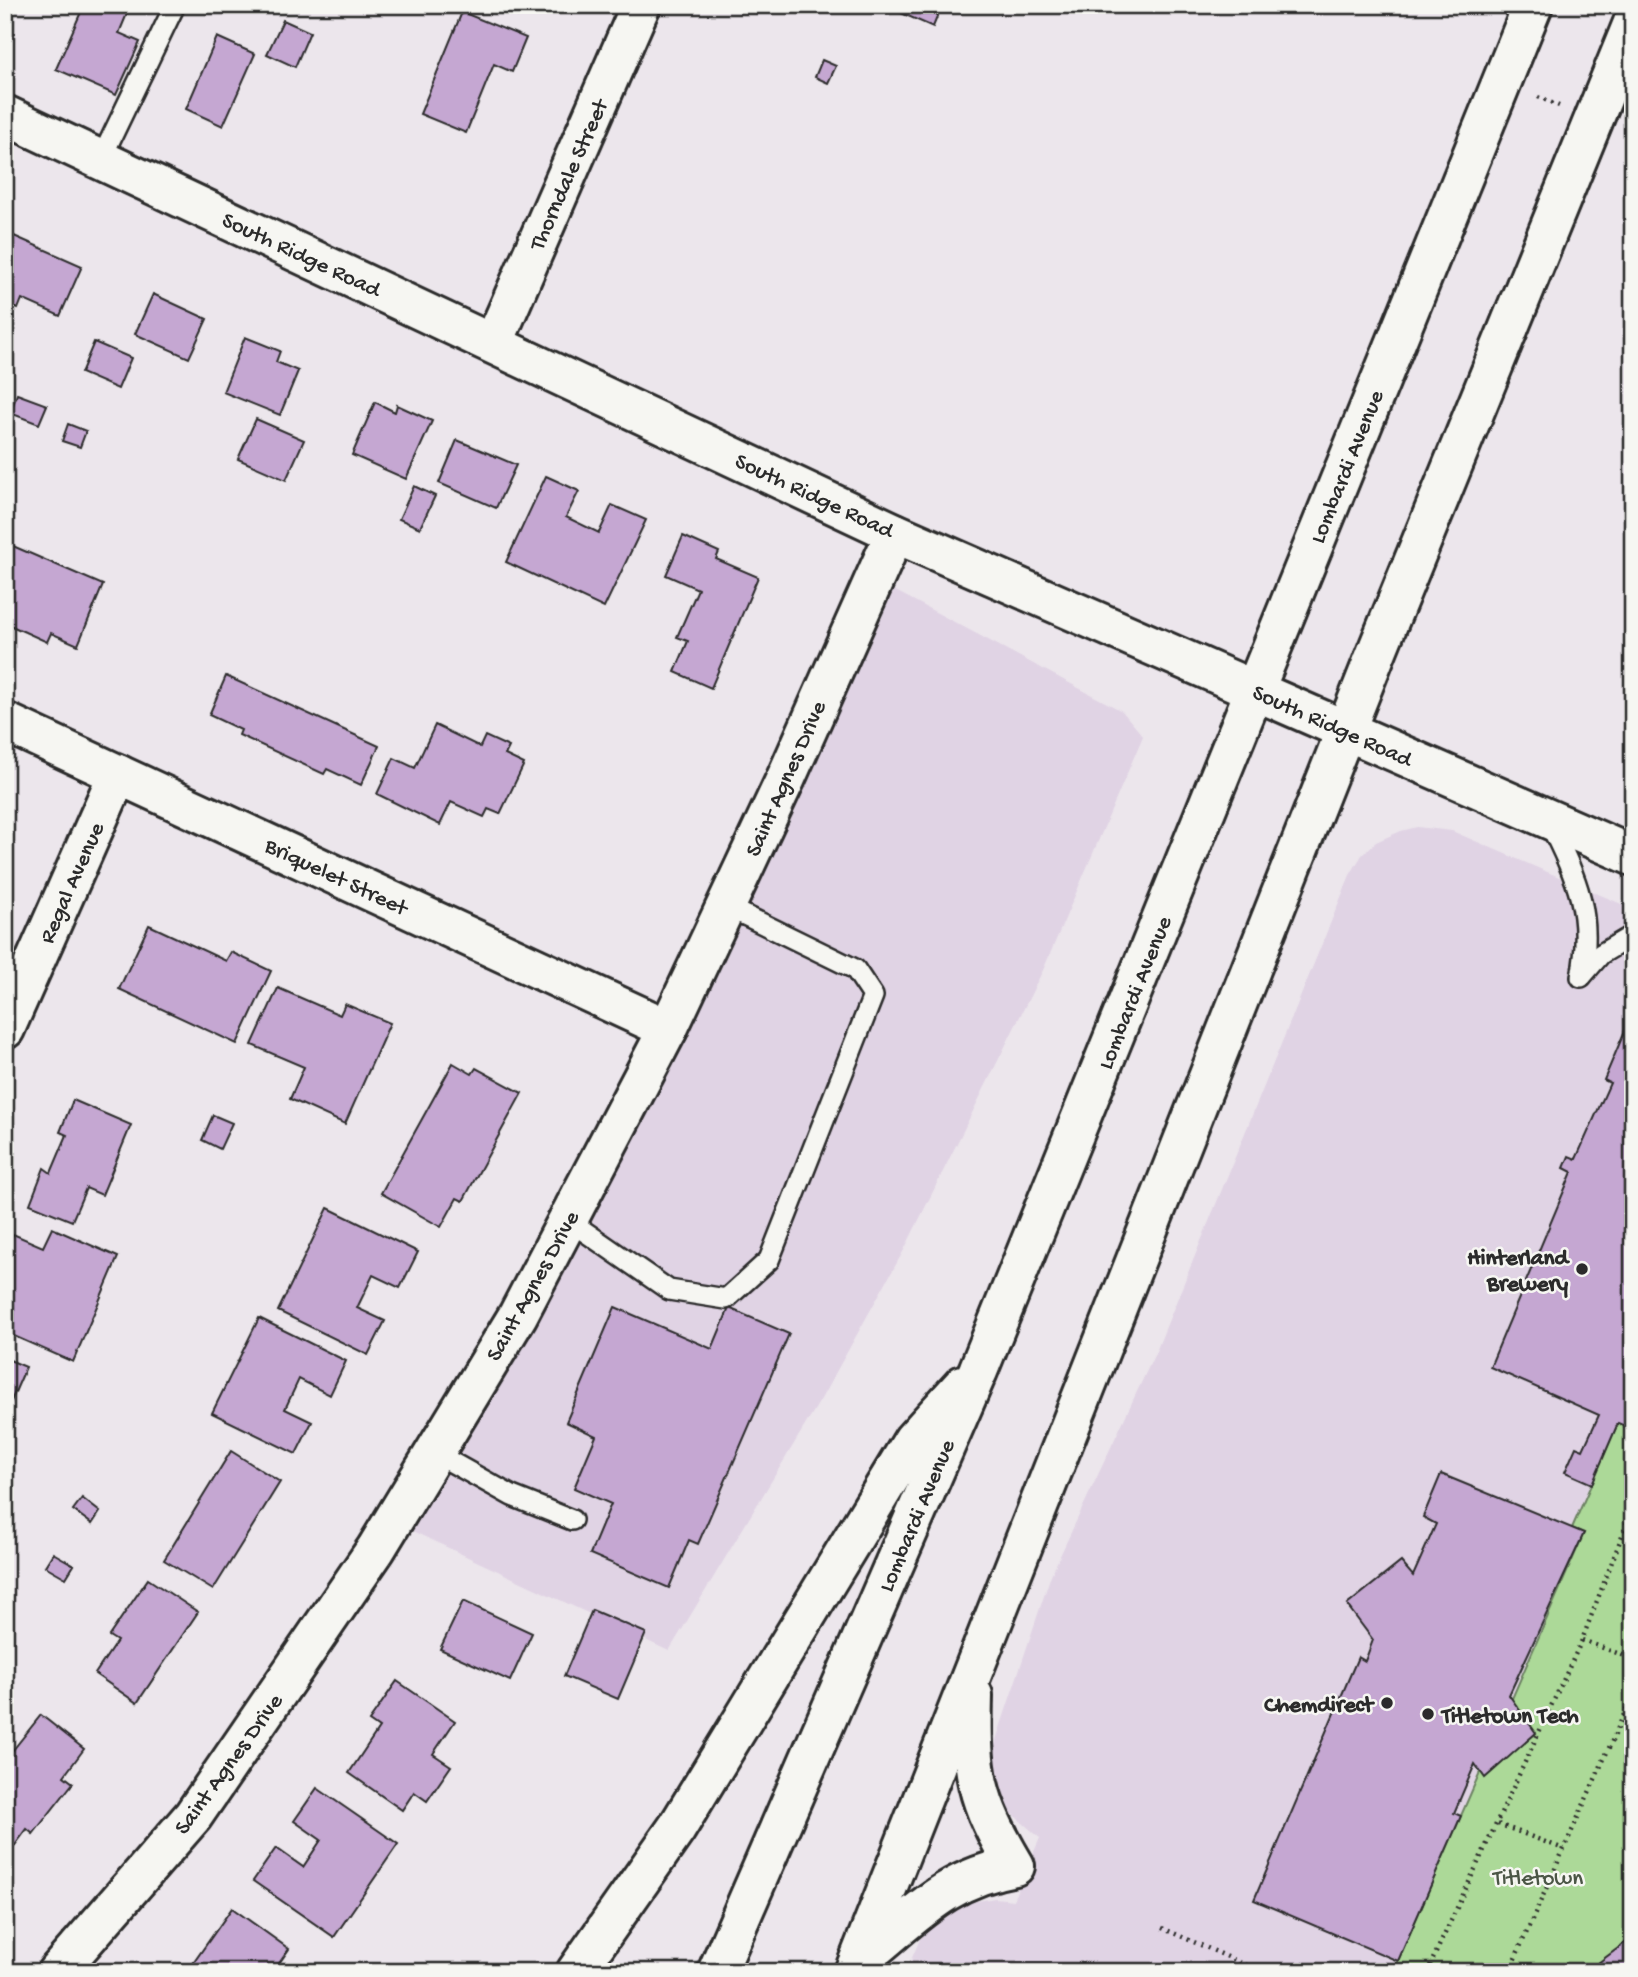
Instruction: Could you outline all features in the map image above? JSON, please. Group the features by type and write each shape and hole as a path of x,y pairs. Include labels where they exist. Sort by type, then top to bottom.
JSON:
{"street":[{"name":"Thorndale Street","path":"494,342 640,5"},
{"name":"Lombardi Avenue","path":"718,1972 978,1371 1533,5"},
{"path":"856,1967 1347,729 1633,23"},
{"name":"South Ridge Road","path":"5,115 494,342 895,533 1633,856"},
{"name":"Saint Agnes Drive","path":"57,1972 193,1816 376,1549 518,1315 668,1029 895,533"},
{"name":"Briquelet Street","path":"5,722 668,1029"},
{"name":"Regal Avenue","path":"5,1029 118,774"},
{"path":"576,1972 677,1828 913,1440 939,1407 978,1371"},
{"path":"856,1967 948,1888 971,1877 1014,1866 991,1826 976,1784 972,1733 974,1672"}],"lane":[{"path":"101,159 175,5"},
{"path":"1548,818 1571,867 1585,908 1587,945 1581,977 1601,954 1633,935"},
{"path":"568,1220 669,1290 726,1299 769,1260 873,996 855,969 726,906"},
{"path":"435,1453 512,1496 572,1521"}],"path":[{"path":"1529,93 1563,107"},
{"path":"1427,1972 1582,1640 1633,1507"},
{"path":"1582,1640 1633,1659"},
{"path":"1509,1972 1633,1694"},
{"path":"1498,1824 1564,1849"},
{"path":"1162,1928 1262,1972"}],"shaded area":[{"path":"873,579 1122,711 1143,736 1044,968 904,1250 821,1399 669,1651 393,1522 435,1453"},
{"path":"1417,827 1452,831 1633,909 1633,1972 906,1972 920,1939 935,1921 965,1903 995,1898 1013,1900 1040,1838 1007,1809 999,1795 993,1759 996,1740 1051,1575 1157,1349 1350,875 1362,855 1376,842"}],"green space":[{"name":"Titletown","path":"1633,1408 1633,1972 1393,1972 1584,1533 1572,1528 1618,1423 1625,1426"}],"building":[{"path":"84,5 120,5 129,9 119,33 140,42 116,95 56,69"},
{"path":"493,5 522,5 517,16"},
{"path":"883,5 942,5 933,27"},
{"path":"462,12 526,38 512,72 494,64 466,133 420,114"},
{"path":"283,20 310,32 295,67 267,54"},
{"path":"217,37 255,54 223,126 186,109"},
{"path":"822,60 836,66 828,83 815,77"},
{"path":"5,232 82,266 60,316 22,299 18,309 5,304"},
{"path":"153,294 207,319 189,358 135,334"},
{"path":"245,337 280,351 276,362 298,371 280,415 223,392"},
{"path":"94,342 131,358 118,389 81,373"},
{"path":"17,394 47,405 39,424 10,413"},
{"path":"375,402 395,412 397,405 432,421 406,479 352,455"},
{"path":"256,419 304,440 286,480 238,459"},
{"path":"68,424 86,431 80,447 62,441"},
{"path":"457,440 516,465 496,508 439,483"},
{"path":"546,476 579,491 566,517 599,533 612,505 646,520 604,608 506,562"},
{"path":"414,486 435,496 420,528 399,519"},
{"path":"683,536 719,552 716,559 758,577 711,688 675,672 688,641 677,637 698,589 666,575"},
{"path":"6,543 103,585 78,645 51,633 47,642 5,623"},
{"path":"226,676 379,746 361,785 327,769 324,774 239,735 241,730 209,715"},
{"path":"435,725 480,747 485,736 509,747 505,755 524,764 500,814 488,809 484,817 451,802 440,825 377,794 394,758 415,768"},
{"path":"149,925 226,961 231,952 271,971 237,1044 119,989"},
{"path":"278,988 340,1015 345,1004 390,1023 345,1124 290,1099 304,1067 252,1045"},
{"name":"Hinterland Brewery","path":"1626,1028 1633,1031 1633,1408 1625,1426 1618,1423 1592,1484 1565,1472 1576,1447 1583,1450 1599,1415 1490,1367 1572,1172 1564,1168 1569,1156 1576,1159 1610,1083 1604,1080"},
{"path":"453,1063 472,1074 476,1068 522,1093 463,1201 457,1198 441,1227 381,1193"},
{"path":"73,1100 131,1125 102,1195 86,1188 72,1221 30,1204 44,1168 51,1173 67,1135 60,1132"},
{"path":"213,1115 232,1123 220,1149 202,1140"},
{"path":"328,1208 418,1252 400,1288 373,1275 357,1308 385,1321 368,1355 278,1311"},
{"path":"52,1228 118,1257 73,1362 7,1333 14,1315 5,1312 5,1251 13,1234 43,1247"},
{"path":"615,1307 712,1349 729,1308 789,1334 698,1544 689,1540 669,1588 590,1554 611,1504 574,1488 596,1436 566,1422"},
{"path":"259,1318 346,1361 330,1395 299,1379 285,1409 312,1422 296,1454 212,1413"},
{"path":"5,1358 26,1367 5,1415"},
{"path":"231,1451 280,1482 213,1590 164,1560"},
{"name":"Titletown Tech","path":"1441,1474 1584,1533 1509,1695 1536,1733 1485,1778 1475,1764 1454,1813 1461,1816 1398,1961 1254,1900 1358,1657 1365,1661 1373,1640 1347,1605 1401,1562 1413,1576 1436,1524 1423,1517"},
{"path":"82,1498 100,1512 92,1524 73,1510"},
{"path":"53,1553 74,1565 66,1578 45,1566"},
{"path":"148,1579 198,1612 137,1703 95,1674 117,1641 109,1636"},
{"path":"463,1601 532,1633 510,1681 440,1649"},
{"path":"592,1610 646,1633 618,1699 564,1676"},
{"path":"397,1681 455,1721 433,1754 451,1766 427,1801 414,1792 402,1810 349,1773 379,1728 369,1721"},
{"path":"41,1715 84,1749 64,1776 73,1783 33,1834 27,1829 7,1856 5,1760"},
{"path":"317,1788 398,1844 334,1937 253,1881 276,1848 303,1867 321,1840 294,1821"},
{"path":"232,1908 289,1949 273,1972 187,1972"},
{"path":"1633,1937 1633,1972 1586,1972"}],"place":[{"name":"Hinterland Brewery","path":"1582,1269"},
{"name":"Chemdirect","path":"1387,1703"},
{"name":"Titletown Tech","path":"1428,1714"}]}
